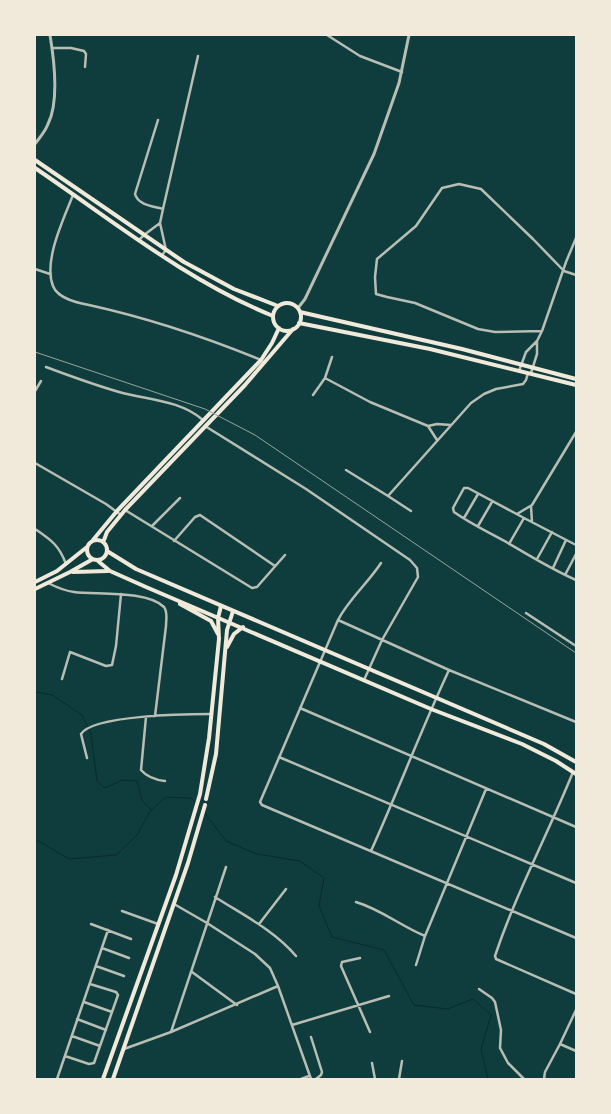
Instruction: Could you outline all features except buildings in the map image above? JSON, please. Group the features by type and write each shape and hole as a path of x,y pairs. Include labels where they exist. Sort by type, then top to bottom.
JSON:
{"main road":[{"path":"35,160 166,250 223,284 246,295 278,306 288,303 299,310 576,379"},
{"path":"35,168 139,240 218,290 274,316"},
{"path":"218,290 223,284"},
{"path":"278,306 274,316 275,322 279,328 285,330 293,329"},
{"path":"299,310 301,320 299,324 245,385 125,510 107,532 104,540 107,552 136,569 544,744 576,762"},
{"path":"299,324 313,325 430,349 576,385"},
{"path":"35,582 57,571 87,547 117,511 260,360 272,343 279,328"},
{"path":"174,451 179,455"},
{"path":"93,540 104,540"},
{"path":"87,547 88,553 110,571 431,709 539,752 575,773"},
{"path":"98,561 107,552"},
{"path":"35,589 48,584 93,558"},
{"path":"70,572 110,571"},
{"path":"174,599 211,621 219,639"},
{"path":"103,1079 181,859 196,811 207,754 219,639 218,618 221,606"},
{"path":"206,799 216,754 225,652 229,622 233,611"},
{"path":"225,652 234,634 242,627"},
{"path":"112,1079 174,904 205,805"}],"street":[{"path":"35,144 48,124 53,109 54,86 50,35"},
{"path":"327,35 360,56 402,72"},
{"path":"299,310 374,154 402,72 409,35"},
{"path":"52,48 71,48 84,51 86,54 85,66"},
{"path":"162,255 166,250 160,223 198,56"},
{"path":"158,120 135,194 136,199 141,203 163,210"},
{"path":"542,331 495,332 478,328 415,303 376,294 375,277 378,259 416,226 442,188 459,184 481,188 564,271 576,275"},
{"path":"73,195 57,235 50,274 55,290 63,297 174,328 260,360"},
{"path":"139,240 160,223"},
{"path":"519,371 526,352 537,341 542,331 576,238"},
{"path":"35,269 50,274"},
{"path":"388,496 471,403 480,396 496,389 523,384 534,367 537,341"},
{"path":"313,395 325,378 332,357"},
{"path":"46,367 119,392 173,404 194,412 203,420"},
{"path":"325,378 370,402 428,426 437,440"},
{"path":"35,391 41,381"},
{"path":"428,426 437,424 451,426"},
{"path":"206,426 306,489 414,564 417,568 418,578 382,640 364,680"},
{"path":"516,514 532,505 576,432"},
{"path":"35,463 121,515"},
{"path":"346,470 411,511"},
{"path":"576,545 468,488 464,488 453,508 454,512 464,518 576,580"},
{"path":"464,518 478,494"},
{"path":"152,526 180,498"},
{"path":"478,526 492,502"},
{"path":"532,505 532,522"},
{"path":"125,510 252,588 257,587 285,555"},
{"path":"174,541 195,517 200,515 275,566"},
{"path":"509,544 524,518"},
{"path":"35,529 59,548 66,564"},
{"path":"537,559 552,532"},
{"path":"553,568 566,540"},
{"path":"565,575 576,554"},
{"path":"380,563 369,580 347,604 338,620 260,802 302,823 576,938"},
{"path":"48,584 74,592 122,594 145,598 163,606 167,613 155,716"},
{"path":"62,678 70,652 106,666 112,664 122,594"},
{"path":"526,613 576,646"},
{"path":"338,620 448,670 576,722"},
{"path":"371,851 448,670"},
{"path":"299,708 576,827"},
{"path":"87,758 81,734 85,729 106,722 146,717 211,714"},
{"path":"146,717 141,770 148,776 165,781"},
{"path":"279,757 576,883"},
{"path":"575,773 532,865 494,956 496,959 576,994"},
{"path":"416,965 425,936 486,789"},
{"path":"172,1032 226,866"},
{"path":"259,924 286,889"},
{"path":"215,898 259,924 281,940 296,956"},
{"path":"356,902 374,908 406,928 425,936"},
{"path":"174,904 263,960 270,968 310,1077 301,1079"},
{"path":"122,911 158,924"},
{"path":"91,924 131,939"},
{"path":"57,1079 108,930"},
{"path":"102,948 129,958"},
{"path":"360,958 342,962 341,964 370,1032"},
{"path":"96,966 124,976"},
{"path":"192,972 237,1004"},
{"path":"65,1056 91,1064 94,1063 106,1030 118,995 90,984"},
{"path":"124,1049 172,1032 278,986"},
{"path":"479,989 495,1002 500,1026 500,1048 508,1062 524,1079"},
{"path":"292,1025 389,996"},
{"path":"84,1002 112,1012"},
{"path":"544,1079 545,1072 576,1010"},
{"path":"77,1019 106,1030"},
{"path":"72,1036 100,1046"},
{"path":"311,1037 322,1072 316,1079"},
{"path":"560,1044 576,1050"},
{"path":"399,1079 402,1061"},
{"path":"372,1063 374,1079"}],"waterway":[{"path":"35,692 52,695 82,715 91,734 97,781 105,788 122,780 137,781 142,800 151,810"},
{"path":"35,839 69,859 116,855 137,835 151,810 166,797 191,798 202,809"},
{"path":"204,812 226,841 257,854 300,861 324,878 319,906 332,937 384,950 414,1005 448,1009 473,999 491,1015 481,1049 488,1079"}],"railway":[{"path":"35,352 205,409 255,435 576,653"}]}
